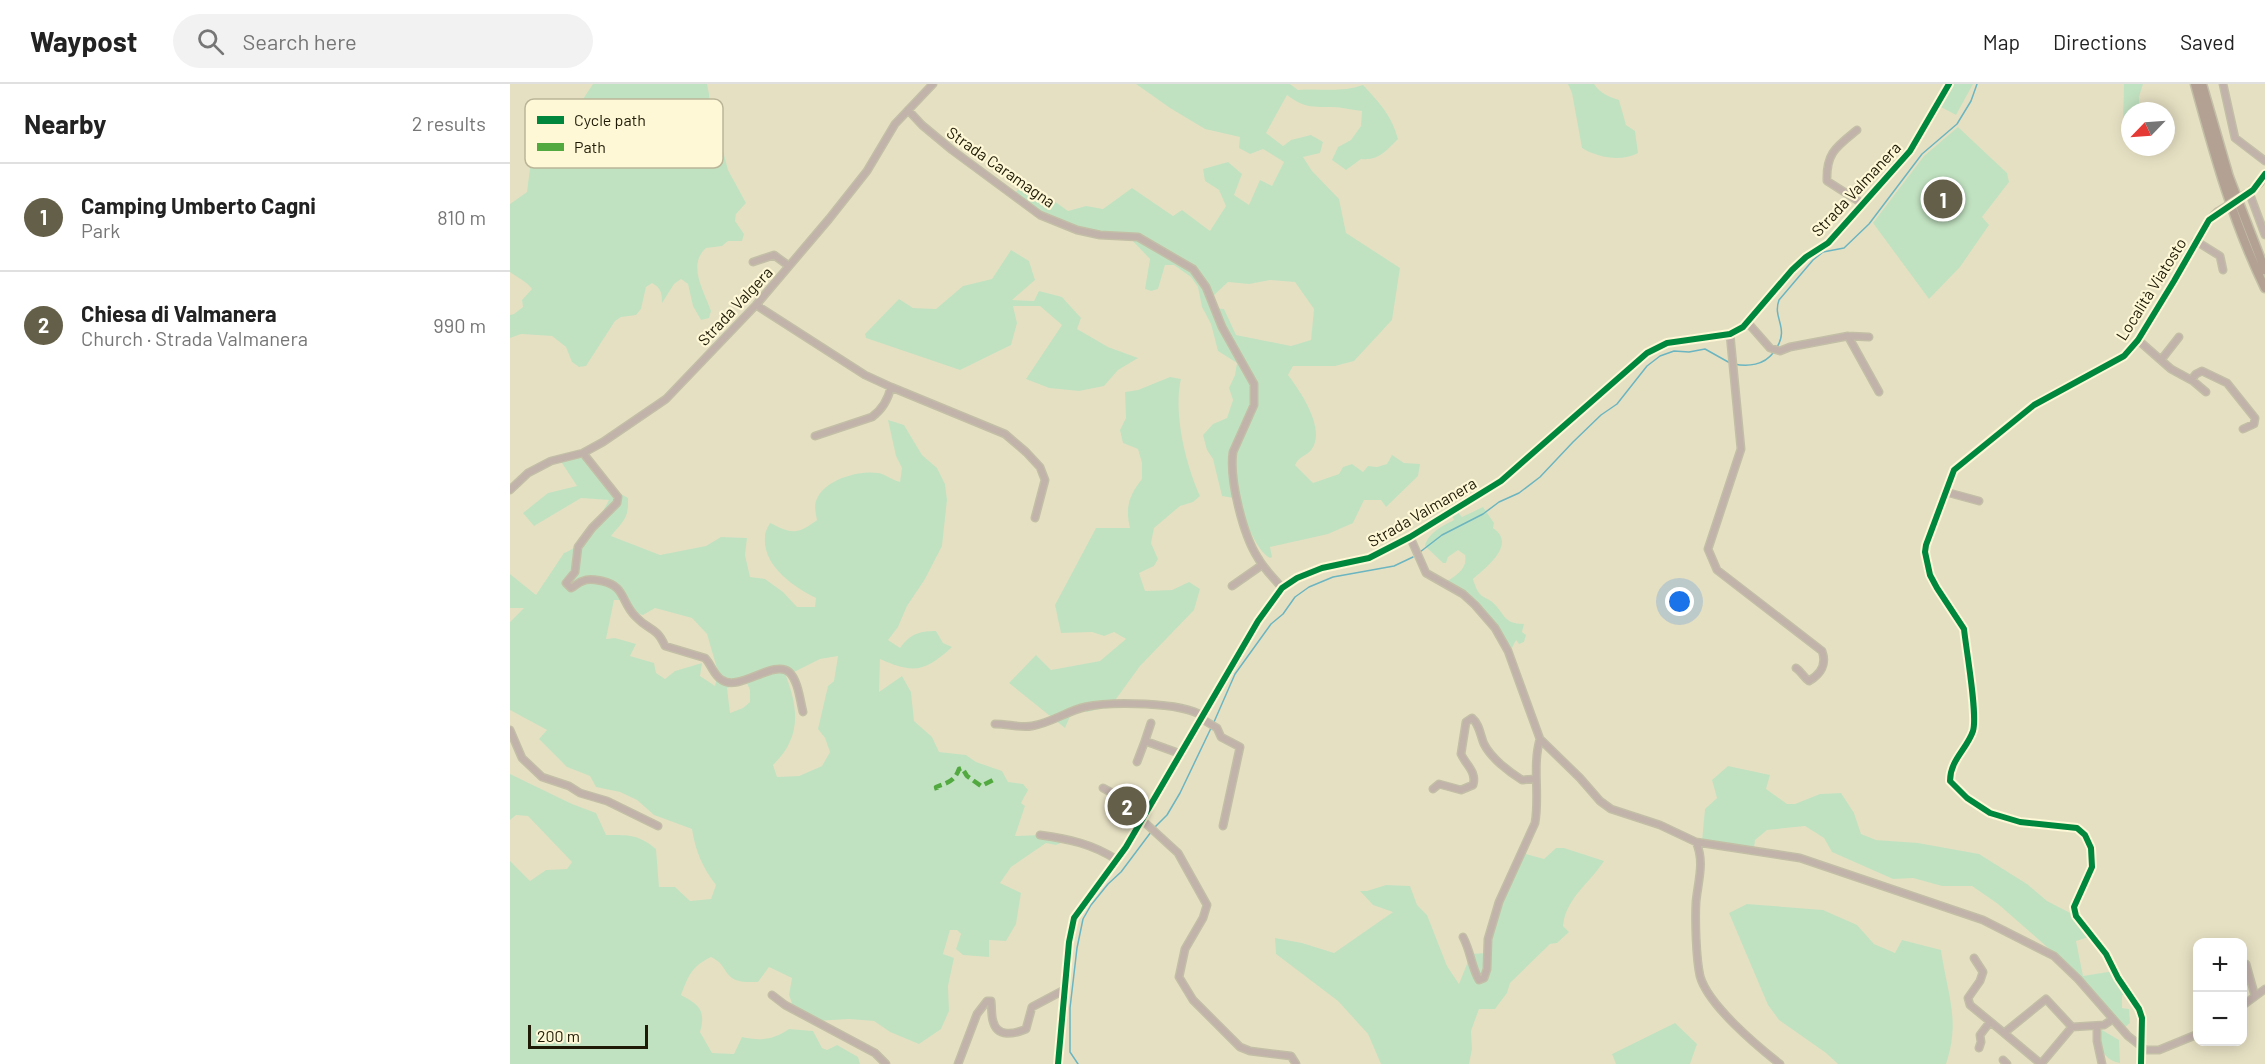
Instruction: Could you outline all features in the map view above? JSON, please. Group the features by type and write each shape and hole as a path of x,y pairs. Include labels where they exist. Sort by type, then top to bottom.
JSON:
{"highway":[{"path":"2195,84 2221,180 2252,261 2265,288"},
{"path":"2202,84 2229,177 2265,270"}],"street":[{"name":"Strada Valgera","path":"510,490 528,472 544,463 583,453 666,399 789,266 851,192 896,124 933,84"},
{"name":"Strada Valmanera","path":"1058,1064 1074,918 1087,897 1117,860 1258,621 1282,588 1297,578 1322,568 1369,558 1410,537 1510,475 1647,353 1667,343 1730,334 1748,323 1792,270 1806,257 1828,243 1910,152 1949,84"},
{"path":"2223,84 2235,138 2265,161"},
{"name":"Strada Caramagna","path":"908,110 952,150 1040,214 1077,230 1100,235 1137,237 1194,269 1206,287 1222,327 1254,384 1254,405 1244,432 1235,447 1232,460 1235,486 1243,521 1255,554 1282,588"},
{"path":"1857,130 1828,158 1827,180 1863,204"},
{"path":"2265,174 2260,183 2248,193 2265,235"},
{"name":"Località Viatosto","path":"2140,1047 2142,1018 2139,1009 2118,978 2106,954 2076,916 2074,907 2092,867 2091,848 2085,835 2077,828 2020,822 1990,813 1967,798 1950,781 1954,763 1973,730 1974,713 1964,629 1936,588 1930,575 1926,545 1954,470 2034,405 2124,356 2138,340 2209,220 2217,212 2248,193"},
{"path":"2196,241 2220,256 2223,270"},
{"path":"753,262 774,255 789,266"},
{"path":"756,304 865,375 1005,434 1040,466 1045,480 1035,518"},
{"path":"1748,323 1770,348 1775,350 1848,336 1869,338"},
{"path":"1730,334 1741,449 1708,549 1717,570 1822,651 1823,668 1809,681 1796,668"},
{"path":"1848,336 1879,392"},
{"path":"2161,360 2179,337"},
{"path":"2138,340 2171,369 2206,392"},
{"path":"2191,380 2202,371 2228,383 2255,418 2254,423 2243,429"},
{"path":"815,436 872,417 880,411 888,399 891,387"},
{"path":"583,453 618,497 616,503 592,528 578,547 575,572 566,583 567,585 571,588 582,581 592,580 613,584 618,588 629,611 644,624 657,631 665,646 705,658 723,681 730,683 773,670 787,670 791,673 795,683 803,712"},
{"path":"1946,492 1979,501"},
{"path":"1410,537 1422,568 1430,577 1463,594 1475,604 1495,628 1508,651 1540,739 1605,806 1660,825 1696,842 1800,858 1983,920 2054,956 2140,1047 2153,1051 2159,1050 2193,1036"},
{"path":"1232,586 1262,565"},
{"path":"995,724 1035,726 1084,707 1102,704 1172,706 1194,710 1217,728 1221,737 1240,747 1223,826"},
{"path":"1433,789 1439,784 1461,790 1473,785 1472,771 1461,754 1466,722 1472,718 1477,723 1484,743 1492,754 1522,780 1536,779"},
{"path":"1137,762 1151,723"},
{"path":"510,729 522,758 542,777 569,786 580,793 607,801 658,826"},
{"path":"1463,937 1472,954 1472,966 1479,980 1484,978 1487,969 1488,939 1499,902 1535,823 1537,751 1540,739"},
{"path":"1145,741 1181,754"},
{"path":"1103,788 1147,812"},
{"path":"1142,820 1178,853 1207,904 1203,918 1185,949 1179,977 1193,1000 1240,1047 1250,1052 1291,1056 1296,1064"},
{"path":"1040,835 1059,837 1088,845 1102,850 1117,860"},
{"path":"1696,842 1701,859 1696,905 1700,976 1713,999 1745,1037 1780,1064"},
{"path":"1974,958 1980,964 1983,972 1980,981 1968,998 1970,1005 2041,1064 2072,1027 2104,1025 2113,1019"},
{"path":"2247,968 2255,996"},
{"path":"2247,1002 2265,989"},
{"path":"958,1064 977,1014 987,1001 991,1001 993,1022 996,1027 1000,1032 1008,1034 1026,1029 1032,1007 1065,990"},
{"path":"772,995 785,1005 874,1053 886,1064"},
{"path":"2004,1033 2046,999 2072,1027"},
{"path":"1979,1048 1980,1035 1990,1022"},
{"path":"2097,1026 2097,1041 2102,1064"},
{"path":"2140,1047 2141,1064"}],"green space":[{"path":"593,84 707,84 709,99 583,99"},
{"path":"1136,84 1290,84 1298,90 1338,90 1363,85 1389,116 1398,139 1381,154 1361,159 1346,170 1332,160 1338,147 1351,140 1361,126 1362,111 1340,107 1308,106 1287,95 1266,133 1283,146 1291,140 1311,135 1323,142 1320,153 1303,157 1312,171 1339,199 1346,233 1400,268 1392,320 1354,361 1335,366 1293,366 1288,375 1310,410 1316,431 1312,449 1295,465 1313,483 1339,474 1343,467 1352,464 1363,472 1368,466 1377,467 1387,464 1392,455 1404,463 1420,464 1418,476 1386,507 1381,500 1364,500 1353,523 1328,534 1270,547 1272,557 1270,558 1259,548 1239,499 1222,496 1213,459 1207,450 1203,435 1213,424 1227,418 1233,400 1229,388 1237,363 1218,351 1211,324 1202,307 1198,287 1191,277 1174,265 1165,265 1158,289 1151,291 1145,289 1150,259 1129,237 1100,235 1040,215 1014,194 1026,181 1068,211 1086,206 1103,209 1132,188 1173,216 1182,210 1210,231 1226,206 1219,190 1205,181 1203,169 1228,162 1242,174 1234,195 1249,205 1260,180 1272,186 1284,162 1263,149 1250,154 1239,148 1240,137 1205,129","holes":["1270,280 1295,282 1314,309 1311,340 1291,346 1236,335 1224,309 1214,308 1211,298 1228,282 1249,284"]},
{"path":"1568,84 1594,84 1605,94 1619,100 1626,125 1635,131 1638,153 1632,156 1610,158 1582,148 1572,93"},
{"path":"1952,84 1973,84 1956,115 1939,106"},
{"path":"2124,84 2143,84 2139,102 2124,102"},
{"path":"1958,127 2007,173 2009,182 1982,217 1989,225 1960,267 1929,299 1873,223 1924,156"},
{"path":"723,151 728,170 746,203 736,214 735,221 744,234 742,241 728,241 722,246 706,248 700,255 697,270 711,311 709,318 701,320 693,306 688,284 681,279 674,284 662,303 662,296 657,287 652,283 646,287 641,309 636,315 621,317 615,321 586,366 579,367 572,362 566,347 552,336 521,334 510,338 510,315 523,307 522,300 532,289 510,272 510,204 527,192 530,168 723,168"},
{"path":"1011,250 1029,261 1035,280 1012,300 1034,301 1039,291 1062,297 1081,318 1077,329 1108,347 1138,358 1118,370 1104,386 1079,391 1049,388 1026,379 1062,325 1040,306 1013,306 1017,323 1011,345 960,370 866,338 865,334 899,299 913,308 936,309 963,286 992,279"},
{"path":"1170,377 1181,379 1179,407 1182,439 1200,496 1193,502 1180,506 1154,528 1151,543 1158,559 1154,566 1139,573 1145,591 1172,590 1189,582 1200,589 1194,610 1140,666 1111,706 1087,712 1074,707 1065,728 1009,683 1036,655 1051,670 1100,661 1126,639 1114,632 1104,636 1092,632 1061,633 1055,605 1096,528 1130,528 1129,502 1142,479 1142,463 1138,449 1123,443 1120,430 1126,418 1125,392 1138,390"},
{"path":"888,420 904,425 922,455 937,468 945,484 947,500 942,546 925,579 907,606 898,627 888,640 900,648 907,639 915,634 936,631 943,643 952,647 934,662 918,668 901,667 880,659 879,692 902,676 911,692 914,721 932,737 939,752 966,755 976,762 1002,771 1008,782 1023,784 1028,790 1021,803 1025,806 1015,836 1040,835 1068,840 1056,845 1046,843 1011,867 1000,883 1021,893 1016,924 1006,941 989,940 989,957 963,955 956,949 961,934 957,930 950,930 943,954 954,958 948,986 949,1011 941,1029 919,1044 890,1032 874,1021 849,1019 816,1021 794,1009 789,995 792,978 769,967 758,982 735,980 719,962 711,957 699,964 689,977 681,995 700,1009 702,1025 700,1032 712,1053 734,1054 742,1037 767,1039 789,1029 813,1031 822,1048 827,1050 837,1045 858,1057 860,1064 510,1064 510,861 530,881 546,870 567,869 572,862 528,816 516,815 510,820 510,774 596,813 606,835 632,836 650,844 656,849 659,887 675,887 690,901 711,899 716,885 700,859 692,829 654,815 637,800 620,792 596,787 590,776 567,767 539,739 547,730 510,710 510,622 524,608 510,608 510,574 536,595 564,553 578,545 590,531 609,500 581,498 534,526 523,513 548,493 577,486 560,460 583,455 612,489 628,498 626,515 611,536 660,555 706,546 721,537 747,538 745,555 750,577 765,579 783,592 797,607 815,607 816,598 789,581 774,566 769,557 765,547 765,536 770,523 789,531 804,528 817,520 816,501 826,487 851,475 878,473 900,482 902,468 896,456","holes":["614,600 624,600 630,612 643,615 655,608 692,618 707,634 718,672 715,686 700,676 702,663 675,671 665,679 656,673 654,663 630,656 636,644 615,638 606,639","838,656 834,681 828,686 818,729 825,738 830,752 822,766 799,776 777,777 773,765 789,744 795,723 793,700 786,676 820,659","746,681 750,690 750,702 743,708 730,713 727,688"]},
{"path":"1483,507 1502,541 1501,548 1492,562 1473,579 1480,594 1496,605 1504,617 1512,622 1524,624 1522,632 1526,635 1524,642 1519,644 1516,640 1508,651 1486,616 1446,582 1463,568 1465,555 1458,550 1448,557 1446,563 1443,563 1425,546 1432,534 1454,520 1451,514 1456,510 1462,517"},
{"path":"1728,766 1770,775 1766,789 1787,804 1795,804 1820,794 1841,793 1854,813 1861,834 1876,840 1918,843 1979,854 2027,884 2047,901 2076,916 2092,936 2076,941 2083,976 2114,971 2129,995 2122,995 2122,1008 2129,1009 2130,1023 2124,1028 2063,961 1998,904 1972,886 1942,886 1913,878 1893,879 1832,852 1824,838 1805,826 1767,830 1755,840 1754,849 1702,841 1705,809 1717,798 1712,780"},
{"path":"1556,848 1564,848 1604,861 1569,907 1563,926 1569,932 1557,943 1550,944 1510,983 1507,993 1495,1009 1479,1009 1471,1031 1472,1049 1469,1064 1381,1064 1368,1034 1338,1001 1276,954 1275,938 1302,943 1334,953 1393,912 1373,905 1360,891 1386,885 1410,886 1417,905 1427,915 1447,966 1459,984 1471,954 1487,953 1494,917 1522,853 1544,859"},
{"path":"1747,904 1823,910 1857,925 1874,944 1895,953 1902,940 1941,950 1953,1020 1946,1064 1838,1064 1779,1020 1768,1005 1729,913"},
{"path":"1675,1023 1697,1044 1690,1064 1616,1064 1612,1054"},
{"path":"2102,1030 2119,1040 2120,1063 2109,1059 2102,1051 2100,1035"}],"waterway":[{"path":"1776,349 1781,335 1777,307 1779,300 1813,260 1823,252 1844,248 1869,224 1922,154 1957,124 1971,101 1977,84"},
{"path":"1420,552 1442,535 1519,493 1540,477 1601,415 1617,404 1647,366 1660,356 1674,351 1689,352 1705,349 1730,363"},
{"path":"1734,364 1755,364 1765,360 1773,353"},
{"path":"1214,722 1235,674 1271,624 1283,614 1295,597 1309,587 1333,577 1394,566 1413,557"},
{"path":"1154,828 1167,815 1180,793 1212,726"},
{"path":"1078,1064 1070,1052 1070,1008 1083,919 1091,905 1121,872 1151,832"}],"marked path":[{"path":"937,790 936,787 950,781 962,768 967,776 981,786 993,780"}],"cycle path":[{"path":"1058,1064 1069,942 1074,918 1126,847 1258,621 1282,588 1297,578 1322,568 1369,558 1410,537 1501,481 1647,353 1667,343 1730,334 1743,327 1792,270 1806,257 1828,243 1910,151 1949,84"},
{"path":"2141,1064 2142,1018 2139,1009 2118,978 2106,954 2076,916 2074,907 2092,867 2091,848 2085,835 2077,828 2020,822 1990,813 1967,798 1950,781 1953,767 1973,731 1973,697 1964,629 1930,575 1925,552 1954,470 2034,405 2124,356 2138,340 2209,220 2253,190 2265,174"}],"place":[{"name":"Camping Umberto Cagni","path":"1943,199"},
{"name":"Chiesa di Valmanera","path":"1127,806"}]}
